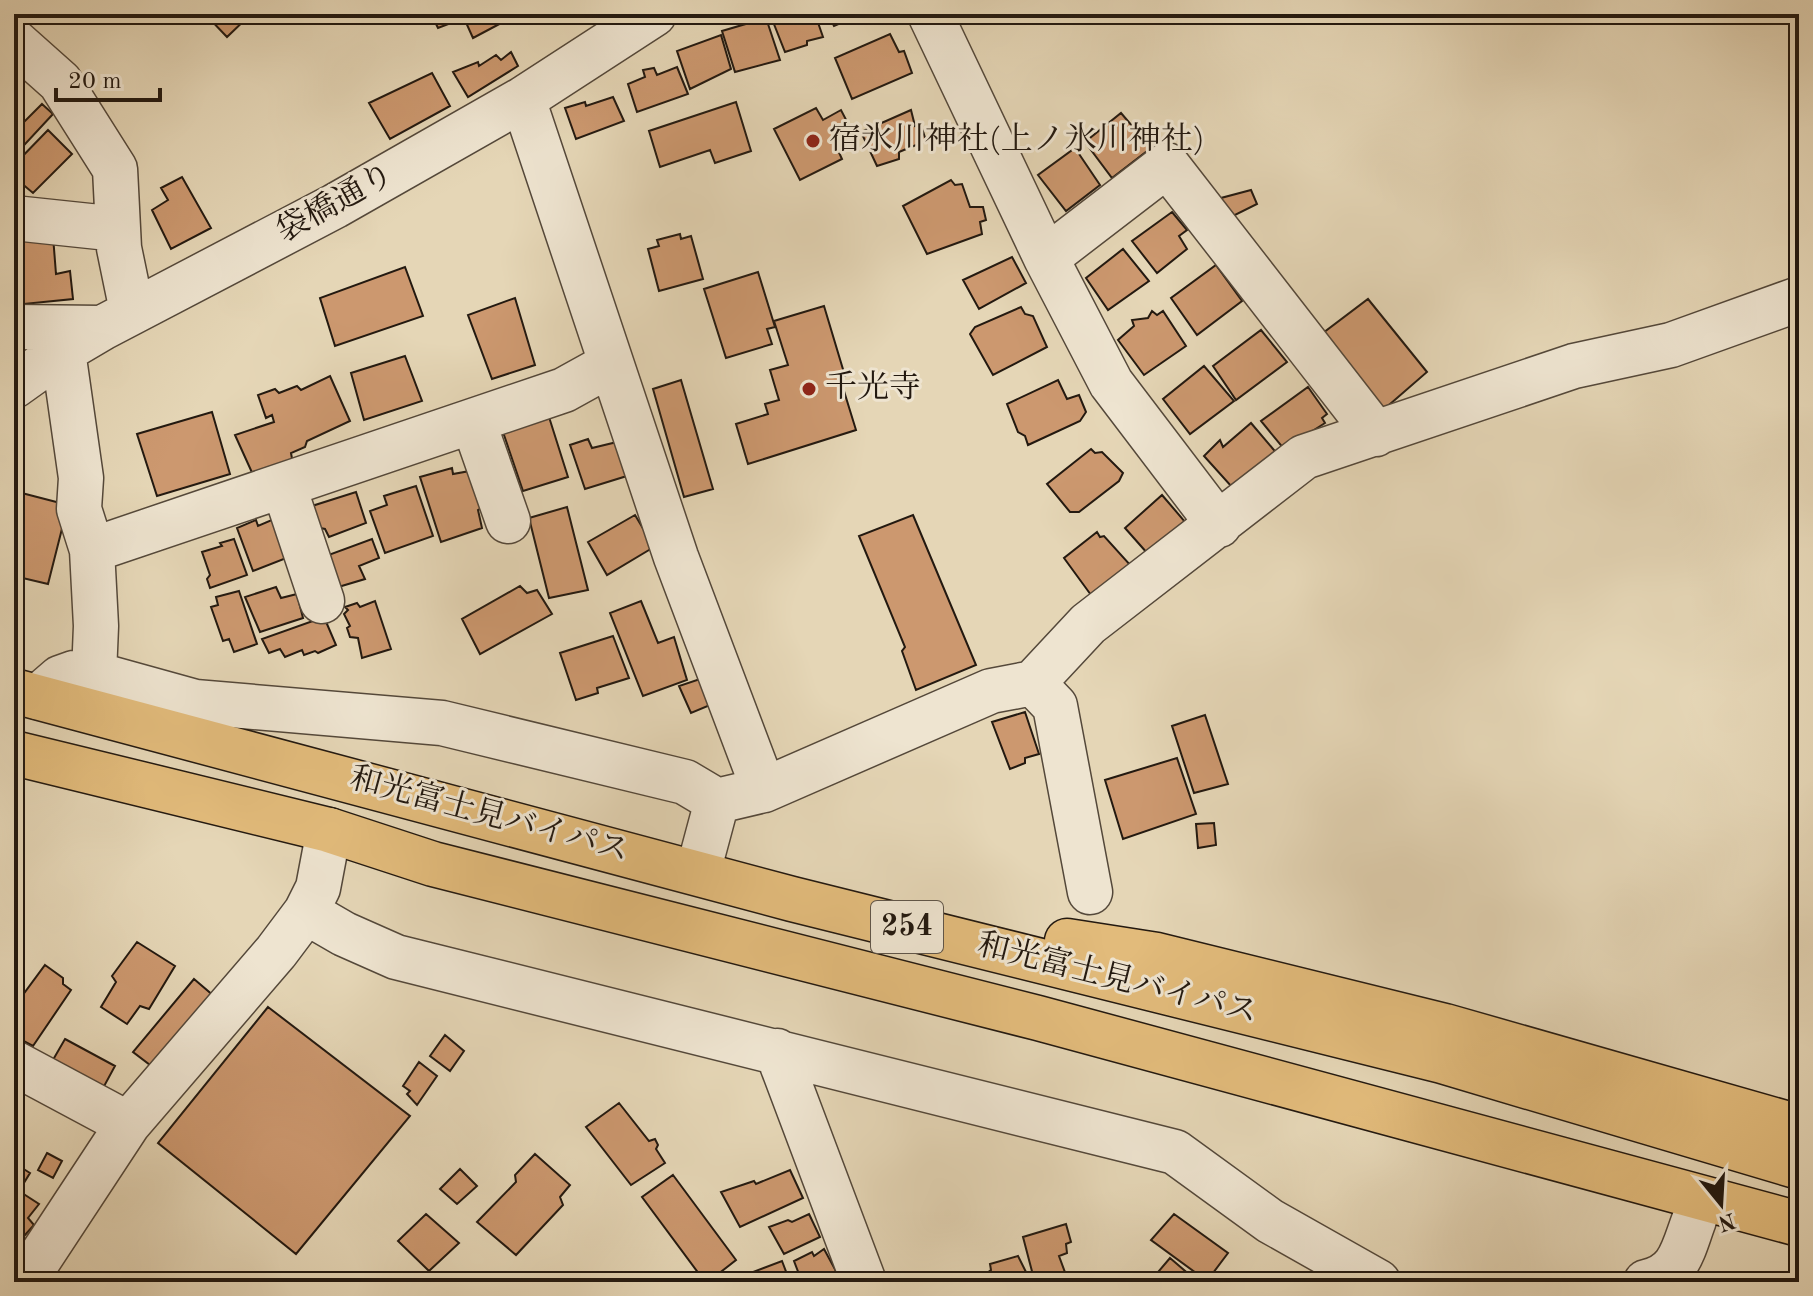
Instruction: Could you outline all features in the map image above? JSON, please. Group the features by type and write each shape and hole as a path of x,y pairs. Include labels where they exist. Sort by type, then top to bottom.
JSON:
{"highway":[{"name":"和光富士見バイパス","path":"26,694 792,899 1442,1061 1799,1167"},
{"name":"和光富士見バイパス","path":"14,753 329,830 433,864 1038,1018 1799,1224"},
{"path":"792,899 1157,955 1445,1026 1799,1127"},
{"path":"1038,1018 1113,1060 1799,1250"}],"street":[{"name":"袋橋通り","path":"14,386 63,351 117,319 335,206 523,99 654,14"},
{"path":"930,14 1046,258 1111,383 1219,525"},
{"path":"14,41 60,82 115,169 119,248 117,319 14,327"},
{"path":"523,99 676,557 764,790"},
{"path":"1046,258 1167,165 1376,434"},
{"path":"14,218 118,229"},
{"path":"26,694 74,673 94,674 195,702 442,723 685,782 717,801 764,790 991,691 1033,683 1088,624 1304,457 1574,366 1671,345 1799,299"},
{"path":"63,351 81,478 79,509 92,550 96,626 94,674"},
{"path":"92,550 564,390 611,364"},
{"path":"473,421 508,521"},
{"path":"284,487 322,601"},
{"path":"1033,683 1055,706 1090,892"},
{"path":"698,872 717,801"},
{"path":"24,1282 128,1124 276,952 306,912 318,888 329,830"},
{"path":"306,912 344,934 396,957 1175,1152 1270,1221 1378,1282"},
{"path":"777,1051 861,1281"},
{"path":"14,1063 128,1124"},
{"path":"1646,1282 1662,1278 1677,1263 1694,1220"}],"building":[{"path":"205,14 251,14 227,37"},
{"path":"431,14 501,14 505,21 473,38 464,18 438,28"},
{"path":"770,14 815,14 823,37 785,52"},
{"path":"828,14 862,14 834,26"},
{"path":"766,18 780,60 735,72 722,31"},
{"path":"890,34 899,52 904,51 912,73 852,99 835,58"},
{"path":"721,35 731,69 690,89 677,51"},
{"path":"511,52 518,66 468,97 453,72 478,62 479,66 496,55 501,60"},
{"path":"677,67 688,94 637,112 628,84 645,77 643,70 654,68 657,75"},
{"path":"432,73 450,106 390,139 369,103"},
{"path":"613,97 624,121 576,139 565,108 585,102 586,106"},
{"path":"736,102 751,151 715,163 710,150 660,167 649,131"},
{"path":"42,104 53,114 14,156 14,115 24,122"},
{"name":"宿氷川神社(上ノ氷川神社)","path":"816,108 823,120 841,110 855,137 836,146 842,159 800,180 774,129"},
{"path":"911,110 915,126 921,125 926,141 899,152 899,159 877,166 861,132"},
{"path":"1121,113 1151,148 1112,178 1085,142"},
{"path":"48,130 72,154 33,193 14,177 14,165"},
{"path":"1075,148 1100,185 1066,211 1038,175"},
{"path":"182,177 211,228 171,249 152,210 168,200 161,188"},
{"path":"951,180 955,185 962,184 970,207 983,207 986,220 980,222 982,234 927,254 903,206"},
{"path":"1251,190 1257,204 1231,217 1221,198"},
{"path":"1172,212 1187,230 1179,236 1187,249 1157,273 1132,241"},
{"path":"680,234 681,239 691,236 703,279 659,291 648,249 659,246 657,240"},
{"path":"53,236 56,274 70,271 73,299 14,305 14,241"},
{"path":"1123,249 1149,281 1108,310 1086,278"},
{"path":"1012,257 1026,283 979,309 963,280"},
{"path":"1216,265 1242,301 1197,335 1171,298"},
{"path":"405,267 423,316 335,346 320,298"},
{"name":"千光寺","path":"758,272 775,327 767,329 772,344 726,358 704,289"},
{"path":"515,298 535,365 492,379 468,315"},
{"path":"1368,299 1427,372 1382,411 1323,333"},
{"name":"千光寺","path":"824,306 845,376 840,378 856,430 748,464 736,424 768,414 765,404 779,400 770,370 788,365 774,321"},
{"path":"1021,307 1025,314 1033,316 1047,347 993,375 970,334 975,327"},
{"path":"1152,311 1157,315 1163,311 1186,346 1144,375 1118,340 1134,326 1132,320 1148,318"},
{"path":"1261,330 1287,362 1236,400 1213,366"},
{"path":"405,356 422,401 364,420 351,373"},
{"path":"1204,366 1234,401 1190,434 1163,399"},
{"path":"330,376 350,421 307,441 305,447 291,453 293,464 254,477 235,435 274,422 272,415 266,418 258,395 275,389 279,393 297,386 301,390"},
{"path":"681,380 713,489 684,497 653,389"},
{"path":"1058,380 1067,399 1079,395 1086,412 1080,421 1028,445 1025,436 1018,432 1007,404"},
{"path":"1308,387 1327,414 1322,418 1325,423 1284,449 1261,421"},
{"path":"212,412 230,474 157,496 137,434"},
{"path":"549,417 568,477 523,491 503,432"},
{"path":"1251,423 1279,456 1231,486 1204,456 1220,440 1223,447"},
{"path":"588,439 592,448 617,442 630,475 585,489 570,445"},
{"path":"1091,449 1095,453 1102,452 1123,473 1119,481 1079,512 1070,512 1047,484"},
{"path":"452,468 453,474 470,471 482,508 478,510 482,528 441,542 420,477"},
{"path":"416,486 433,536 385,553 370,511 387,505 384,496"},
{"path":"14,491 68,505 48,584 14,576"},
{"path":"356,492 366,523 329,537 325,529 320,528 312,506"},
{"path":"1162,495 1186,523 1148,554 1125,528"},
{"path":"567,507 588,590 549,598 529,518"},
{"path":"635,515 654,547 607,575 588,542"},
{"path":"913,515 976,665 916,690 902,651 905,647 859,536"},
{"path":"274,519 289,557 253,571 237,528 256,520 258,526"},
{"path":"1097,532 1132,567 1091,595 1064,558"},
{"path":"234,539 247,575 210,588 207,579 210,575 202,552"},
{"path":"372,539 379,558 359,566 365,579 335,588 323,557"},
{"path":"520,586 527,593 537,590 552,614 480,654 462,619"},
{"path":"276,587 281,598 297,594 303,618 260,632 245,597"},
{"path":"239,591 257,644 234,652 229,639 223,641 211,607 218,605 216,597"},
{"path":"375,601 391,649 362,658 358,638 350,637 347,628 350,626 344,614 348,610 345,607 357,603 360,607"},
{"path":"641,601 658,643 674,637 687,680 643,696 610,613"},
{"path":"324,617 336,645 318,653 315,651 304,655 302,650 285,657 280,649 269,653 262,639"},
{"path":"613,636 629,678 597,688 598,693 576,700 560,653"},
{"path":"706,677 715,703 691,713 679,686"},
{"path":"1025,712 1039,754 1025,758 1025,763 1010,769 992,722"},
{"path":"1205,715 1228,784 1194,793 1172,726"},
{"path":"1177,758 1196,814 1123,839 1105,780"},
{"path":"1214,823 1216,845 1198,848 1196,824"},
{"path":"137,942 175,966 149,1009 140,1006 127,1024 101,1007 116,982 112,976"},
{"path":"45,965 63,978 63,984 71,990 33,1046 14,1036 17,1018 14,1007"},
{"path":"194,979 215,997 158,1071 133,1052"},
{"path":"268,1007 410,1116 296,1254 158,1143"},
{"path":"445,1035 464,1051 450,1071 430,1056"},
{"path":"65,1039 115,1066 102,1090 50,1065"},
{"path":"419,1062 437,1076 417,1105 407,1094 410,1091 403,1086"},
{"path":"619,1103 649,1141 655,1139 656,1149 665,1163 631,1185 586,1127"},
{"path":"47,1153 62,1161 53,1178 38,1170"},
{"path":"535,1154 570,1185 560,1197 563,1205 516,1255 477,1222 516,1182 515,1175"},
{"path":"14,1163 30,1173 19,1191 39,1204 28,1218 34,1225 25,1235 16,1232 14,1235"},
{"path":"460,1169 477,1186 457,1204 440,1189"},
{"path":"790,1170 803,1198 740,1227 721,1192 754,1181 756,1184"},
{"path":"673,1175 736,1260 708,1282 642,1197"},
{"path":"426,1214 459,1243 429,1271 398,1241"},
{"path":"809,1214 820,1237 784,1254 769,1227"},
{"path":"1174,1214 1228,1253 1207,1281 1151,1240"},
{"path":"1066,1224 1071,1242 1066,1244 1067,1253 1059,1256 1066,1275 1045,1282 1041,1277 1034,1279 1023,1237"},
{"path":"824,1249 837,1273 819,1282 802,1282 794,1261 812,1252 814,1256"},
{"path":"1018,1256 1029,1278 1024,1282 991,1282 987,1273 991,1270 990,1264"},
{"path":"1170,1258 1198,1282 1158,1282 1153,1278"},
{"path":"782,1261 790,1282 758,1282 753,1272"}],"place":[{"name":"宿氷川神社(上ノ氷川神社)","path":"813,141"},
{"name":"千光寺","path":"809,389"}]}
